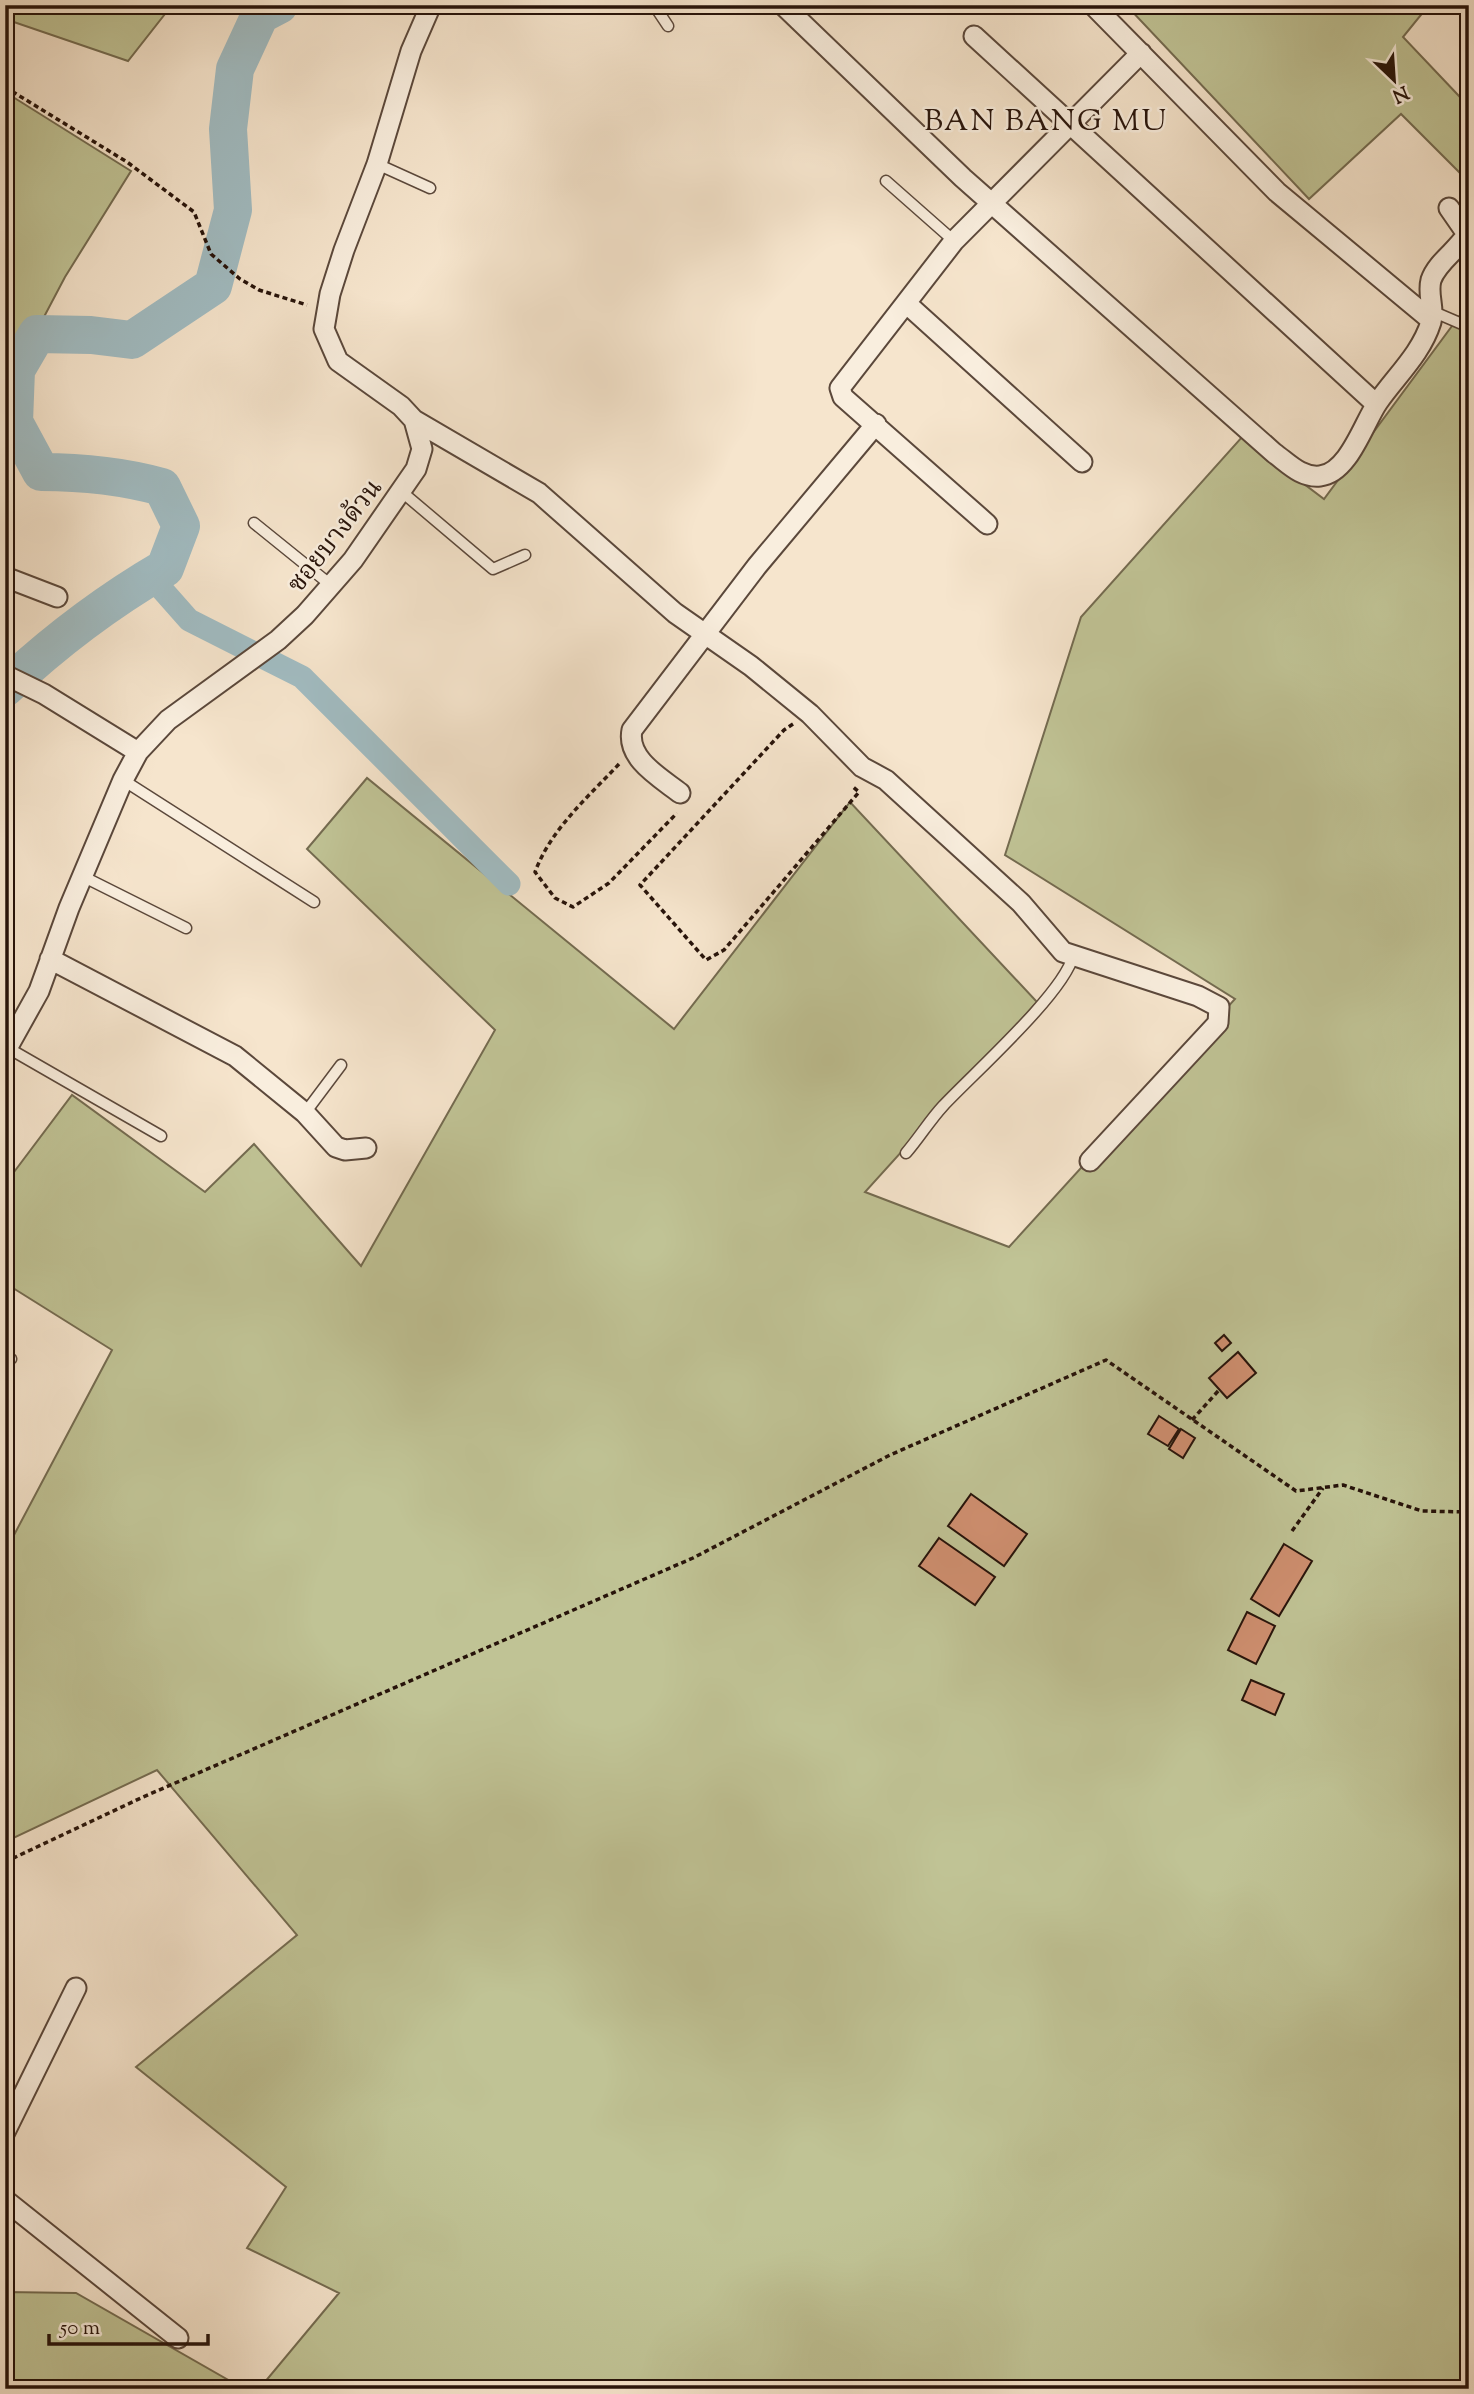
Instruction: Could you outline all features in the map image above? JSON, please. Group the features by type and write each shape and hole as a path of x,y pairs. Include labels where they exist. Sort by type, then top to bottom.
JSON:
{"street":[{"path":"431,5 411,51 377,164 344,250 327,312 324,329 338,361 401,407 414,420 539,493 675,613 707,634 810,714 862,767 886,780 1021,902 1055,946 1073,956 1198,996 1219,1007 1221,1013 1218,1024 1090,1161"},
{"path":"783,5 988,205 1274,453 1304,475 1322,476 1336,469 1362,436 1376,404 1416,354 1433,316 1430,289 1432,278 1466,234 1449,208"},
{"path":"1093,5 1277,192 1433,316"},
{"path":"974,36 1376,404"},
{"path":"986,524 843,397 840,388 960,235 1141,52"},
{"path":"907,304 1082,462"},
{"name":"ซอยบางด้วน","path":"9,1038 39,991 123,780 138,752 168,720 278,640 332,586 416,469 422,449 414,420"},
{"path":"680,793 644,764 633,750 632,730 757,566 876,424"},
{"path":"5,577 57,597"},
{"path":"5,675 28,685 138,752"},
{"path":"50,959 235,1056 305,1113 336,1147 345,1150 366,1148"},
{"path":"5,2132 76,1988"},
{"path":"5,2200 178,2338"}],"lane":[{"path":"654,5 668,26"},
{"path":"377,164 430,188"},
{"path":"886,181 960,235"},
{"path":"1433,316 1469,327"},
{"path":"402,492 493,569 525,555"},
{"path":"254,523 332,586"},
{"path":"123,780 314,902"},
{"path":"84,877 187,928"},
{"path":"906,1153 940,1109 1066,976 1073,956"},
{"path":"9,1038 161,1136"},
{"path":"305,1113 341,1065"}],"path":[{"path":"5,87 127,162 194,212 211,254 240,279 259,290 327,312"},
{"path":"810,714 784,730 640,885 706,960 724,950 859,792 849,783"},
{"path":"633,750 564,823 542,853 535,872 555,898 573,907 608,883 688,801 680,793"},
{"path":"5,1862 154,1792 693,1558 890,1455 1106,1360 1296,1491 1343,1485 1422,1511 1469,1512"},
{"path":"1192,1420 1219,1390"},
{"path":"1292,1531 1322,1488"}],"green space":[{"path":"5,5 172,5 128,61 5,19"},
{"path":"1126,5 1429,5 1403,37 1459,96 1469,87 1469,182 1401,114 1309,199"},
{"path":"5,92 131,171 65,277 16,370 5,366"},
{"path":"1469,303 1469,2389 259,2389 339,2293 247,2248 286,2187 136,2067 297,1935 157,1770 5,1842 5,1552 112,1350 5,1283 5,1184 72,1095 205,1192 254,1144 361,1266 495,1030 307,849 367,778 674,1029 850,802 1037,1002 865,1192 1009,1247 1235,999 1005,855 1081,617 1242,437 1324,499"},
{"path":"5,2292 76,2293 244,2389 5,2389"}],"building":[{"path":"1224,1335 1231,1343 1222,1351 1215,1343"},
{"path":"1238,1352 1256,1373 1227,1398 1209,1378"},
{"path":"1159,1416 1179,1429 1168,1446 1148,1434"},
{"path":"1181,1429 1195,1438 1183,1458 1169,1449"},
{"path":"971,1494 1027,1534 1004,1566 948,1526"},
{"path":"939,1538 995,1577 975,1605 919,1566"},
{"path":"1284,1544 1312,1561 1279,1616 1251,1599"},
{"path":"1247,1612 1275,1626 1256,1664 1228,1650"},
{"path":"1251,1680 1284,1694 1275,1715 1242,1700"}],"waterway":[{"path":"5,688 82,623 165,568 181,526 162,487 102,475 41,472 14,422 16,370 37,334 91,335 132,340 213,286 233,210 228,129 235,69 260,15 279,5"},
{"path":"151,577 189,620 302,677 509,884"}],"district":[{"name":"BAN BANG MU","path":"1046,120"}]}
